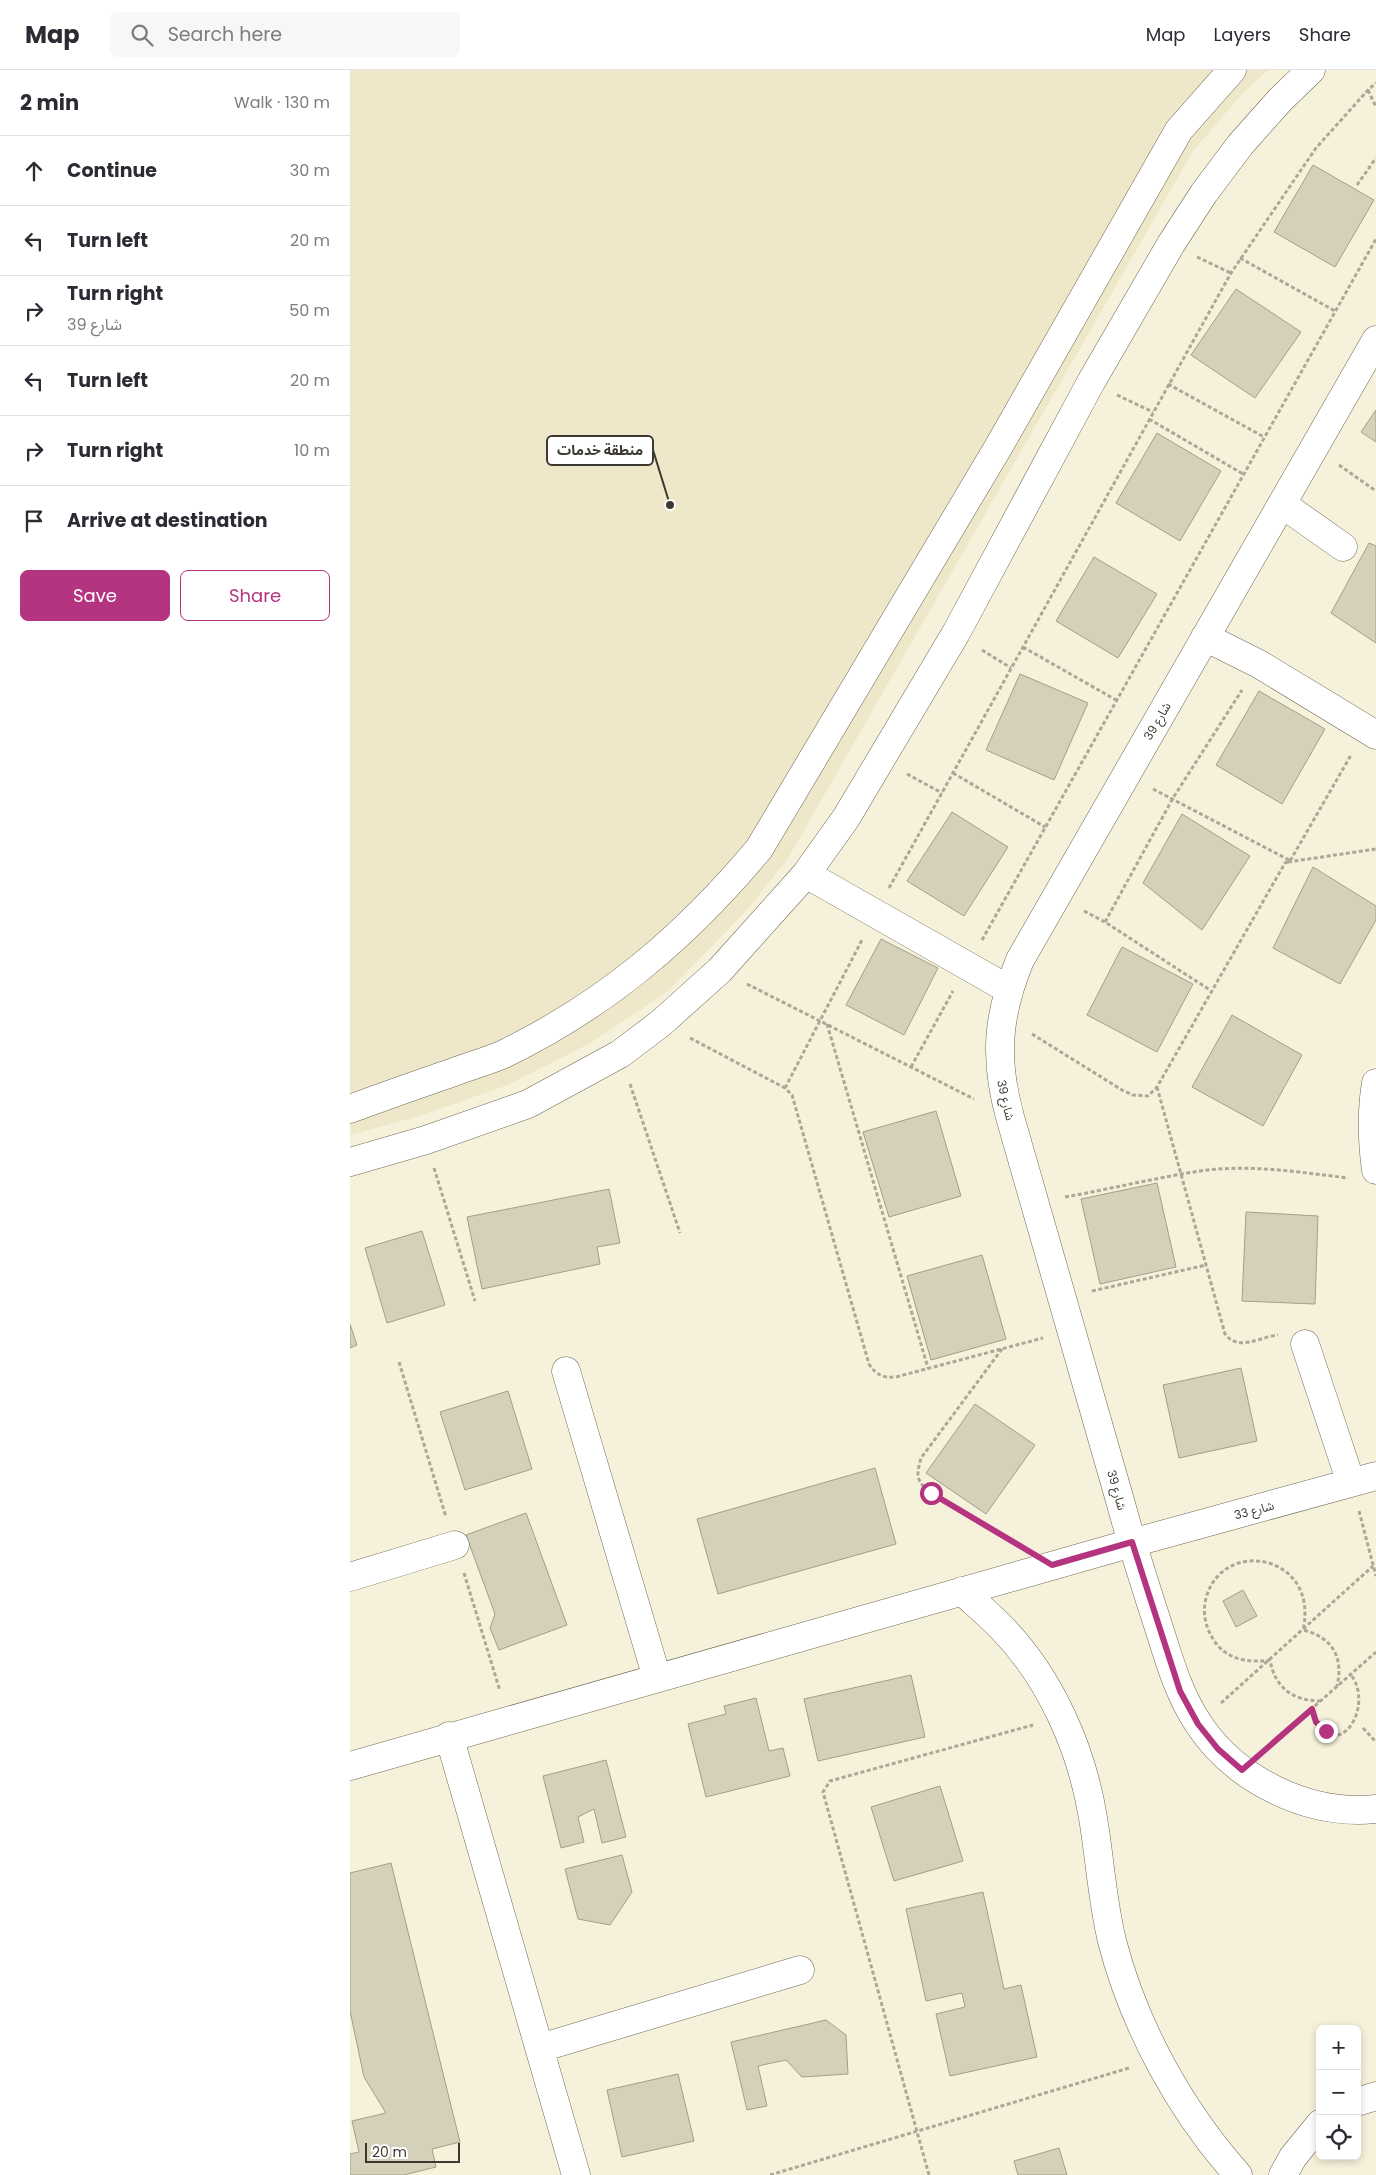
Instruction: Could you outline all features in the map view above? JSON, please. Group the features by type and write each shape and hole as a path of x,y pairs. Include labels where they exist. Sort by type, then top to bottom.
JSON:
{"street":[{"path":"350,1109 502,1055 575,1015 626,980 674,940 725,889 759,848 774,823 999,446 1179,130 1232,70"},
{"path":"350,1162 426,1140 528,1104 620,1054 661,1023 720,970 806,874 846,818 956,633 1091,382 1171,244 1204,193 1240,145 1280,100 1311,70"},
{"name":"شارع 39","path":"1376,340 1020,960 1008,989 998,1044 1000,1074 1010,1117 1132,1542 1180,1691 1198,1724 1218,1749 1242,1770 1269,1787 1300,1800 1331,1807 1376,1809"},
{"path":"1282,504 1343,546"},
{"path":"1205,637 1258,664 1371,732"},
{"path":"806,874 1008,989"},
{"path":"1367,1175 1372,1144 1372,1107 1376,1083"},
{"path":"1304,1344 1364,1480"},
{"path":"566,1371 657,1678"},
{"name":"شارع 33","path":"350,1766 449,1736 1132,1542 1364,1480"},
{"path":"350,1577 455,1545"},
{"path":"962,1591 1007,1635 1035,1670 1062,1717 1081,1766 1093,1818 1100,1880 1112,1942 1132,2001 1158,2059 1188,2109 1238,2175"},
{"path":"449,1736 576,2175"},
{"path":"540,2048 800,1970"},
{"path":"1361,2101 1376,2096"},
{"path":"1283,2175 1293,2157 1316,2129"}],"path":[{"path":"785,1088 875,914 1168,384 1240,258 1316,148 1376,83"},
{"path":"1368,90 1376,107"},
{"path":"1357,185 1376,158"},
{"path":"911,1067 1376,239"},
{"path":"1240,258 1335,311"},
{"path":"1091,382 1153,412"},
{"path":"1168,384 1264,437"},
{"path":"1149,419 1243,474"},
{"path":"1314,448 1376,491"},
{"path":"1023,647 1116,700"},
{"path":"1106,922 1173,798 1258,664"},
{"path":"1002,1016 1133,1095 1148,1096 1157,1088 1285,863 1290,861 1371,732"},
{"path":"882,760 942,793"},
{"path":"953,773 1045,827"},
{"path":"1125,778 1173,798 1290,861"},
{"path":"1285,863 1376,849"},
{"path":"1056,897 1106,922 1213,992"},
{"path":"720,970 1010,1117"},
{"path":"661,1023 785,1088 792,1095 869,1364 880,1376 888,1378 1071,1330"},
{"path":"827,1024 928,1368"},
{"path":"620,1054 680,1233"},
{"path":"1157,1088 1225,1334 1231,1342 1239,1344 1276,1334 1287,1336 1304,1344"},
{"path":"426,1140 475,1301"},
{"path":"1035,1203 1181,1175 1231,1169 1274,1169 1367,1175"},
{"path":"1062,1298 1206,1266"},
{"path":"1002,1349 921,1458 918,1472 920,1484 931,1493 1052,1565"},
{"path":"1364,1480 1376,1576"},
{"path":"1270,1660 1254,1662 1240,1660 1227,1654 1209,1633 1205,1619 1205,1604 1208,1591 1216,1578 1227,1569 1254,1560 1268,1562 1281,1567 1296,1582 1306,1602 1303,1630"},
{"path":"1198,1724 1374,1566"},
{"path":"1303,1630 1315,1633 1326,1640 1334,1649 1340,1667 1337,1686"},
{"path":"1242,1770 1376,1652"},
{"path":"1270,1660 1277,1684 1286,1692 1309,1702 1321,1702"},
{"path":"1351,1675 1357,1678"},
{"path":"1312,1709 1316,1722 1326,1731 1338,1735 1351,1734"},
{"path":"929,2175 824,1795 825,1787 830,1782 1062,1717"},
{"path":"1357,1731 1367,1723"},
{"path":"1363,1728 1376,1742"},
{"path":"773,2175 1158,2059"}],"shaded area":[{"path":"350,70 1268,70 1242,94 1193,151 787,860 745,912 667,992 592,1042 508,1085 416,1117 350,1135"}],"building":[{"path":"1313,165 1374,200 1335,267 1274,232"},
{"path":"1236,289 1301,332 1255,398 1191,355"},
{"path":"1376,410 1376,442 1361,432"},
{"path":"1157,433 1221,471 1180,541 1116,503"},
{"path":"1369,543 1376,546 1376,643 1331,613"},
{"path":"1094,557 1157,594 1118,658 1056,621"},
{"path":"1020,674 1088,703 1054,780 986,750"},
{"path":"1259,691 1325,729 1282,804 1216,765"},
{"path":"952,812 1008,847 964,916 907,881"},
{"path":"1182,814 1250,856 1202,930 1143,883"},
{"path":"1313,867 1376,906 1376,920 1340,984 1273,948"},
{"path":"881,939 938,968 904,1035 846,1005"},
{"path":"1122,947 1193,984 1157,1052 1087,1015"},
{"path":"1232,1015 1302,1055 1263,1126 1192,1087"},
{"path":"936,1111 961,1196 889,1217 863,1132"},
{"path":"1157,1183 1176,1267 1100,1284 1081,1199"},
{"path":"609,1189 620,1243 597,1247 600,1264 482,1289 467,1217"},
{"path":"1246,1212 1318,1216 1315,1304 1242,1301"},
{"path":"422,1231 445,1305 387,1323 365,1248"},
{"path":"982,1255 1006,1339 931,1360 907,1276"},
{"path":"350,1324 357,1345 350,1348"},
{"path":"1241,1368 1257,1441 1179,1458 1163,1385"},
{"path":"508,1391 532,1469 465,1490 440,1412"},
{"path":"975,1404 1035,1445 986,1514 926,1473"},
{"path":"875,1468 896,1544 718,1594 697,1519"},
{"path":"526,1513 567,1625 499,1650 490,1628 495,1614 466,1535"},
{"path":"1243,1590 1257,1616 1236,1627 1223,1601"},
{"path":"911,1675 925,1737 818,1761 804,1699"},
{"path":"756,1698 769,1751 783,1748 790,1776 706,1797 688,1724 726,1714 724,1706"},
{"path":"606,1760 626,1837 602,1843 594,1809 578,1817 584,1842 561,1848 543,1776"},
{"path":"940,1786 963,1861 894,1881 871,1807"},
{"path":"622,1855 632,1892 610,1925 578,1919 565,1869"},
{"path":"391,1863 460,2142 432,2149 436,2167 404,2175 350,2175 350,2154 359,2152 352,2121 386,2113 364,2077 350,2011 350,1873"},
{"path":"983,1892 1004,1989 1021,1985 1037,2057 950,2076 936,2014 965,2007 962,1993 926,2001 906,1909"},
{"path":"826,2020 846,2035 848,2074 802,2077 786,2060 758,2066 767,2106 747,2110 731,2042"},
{"path":"678,2074 694,2141 622,2157 607,2090"},
{"path":"1059,2148 1067,2175 1018,2175 1014,2161"}],"place":[{"name":"منطقة خدمات","path":"670,505"}],"route":[{"path":"931,1493 1052,1565 1132,1542 1180,1691 1198,1724 1218,1749 1242,1770 1312,1709 1316,1722 1326,1731"}]}
